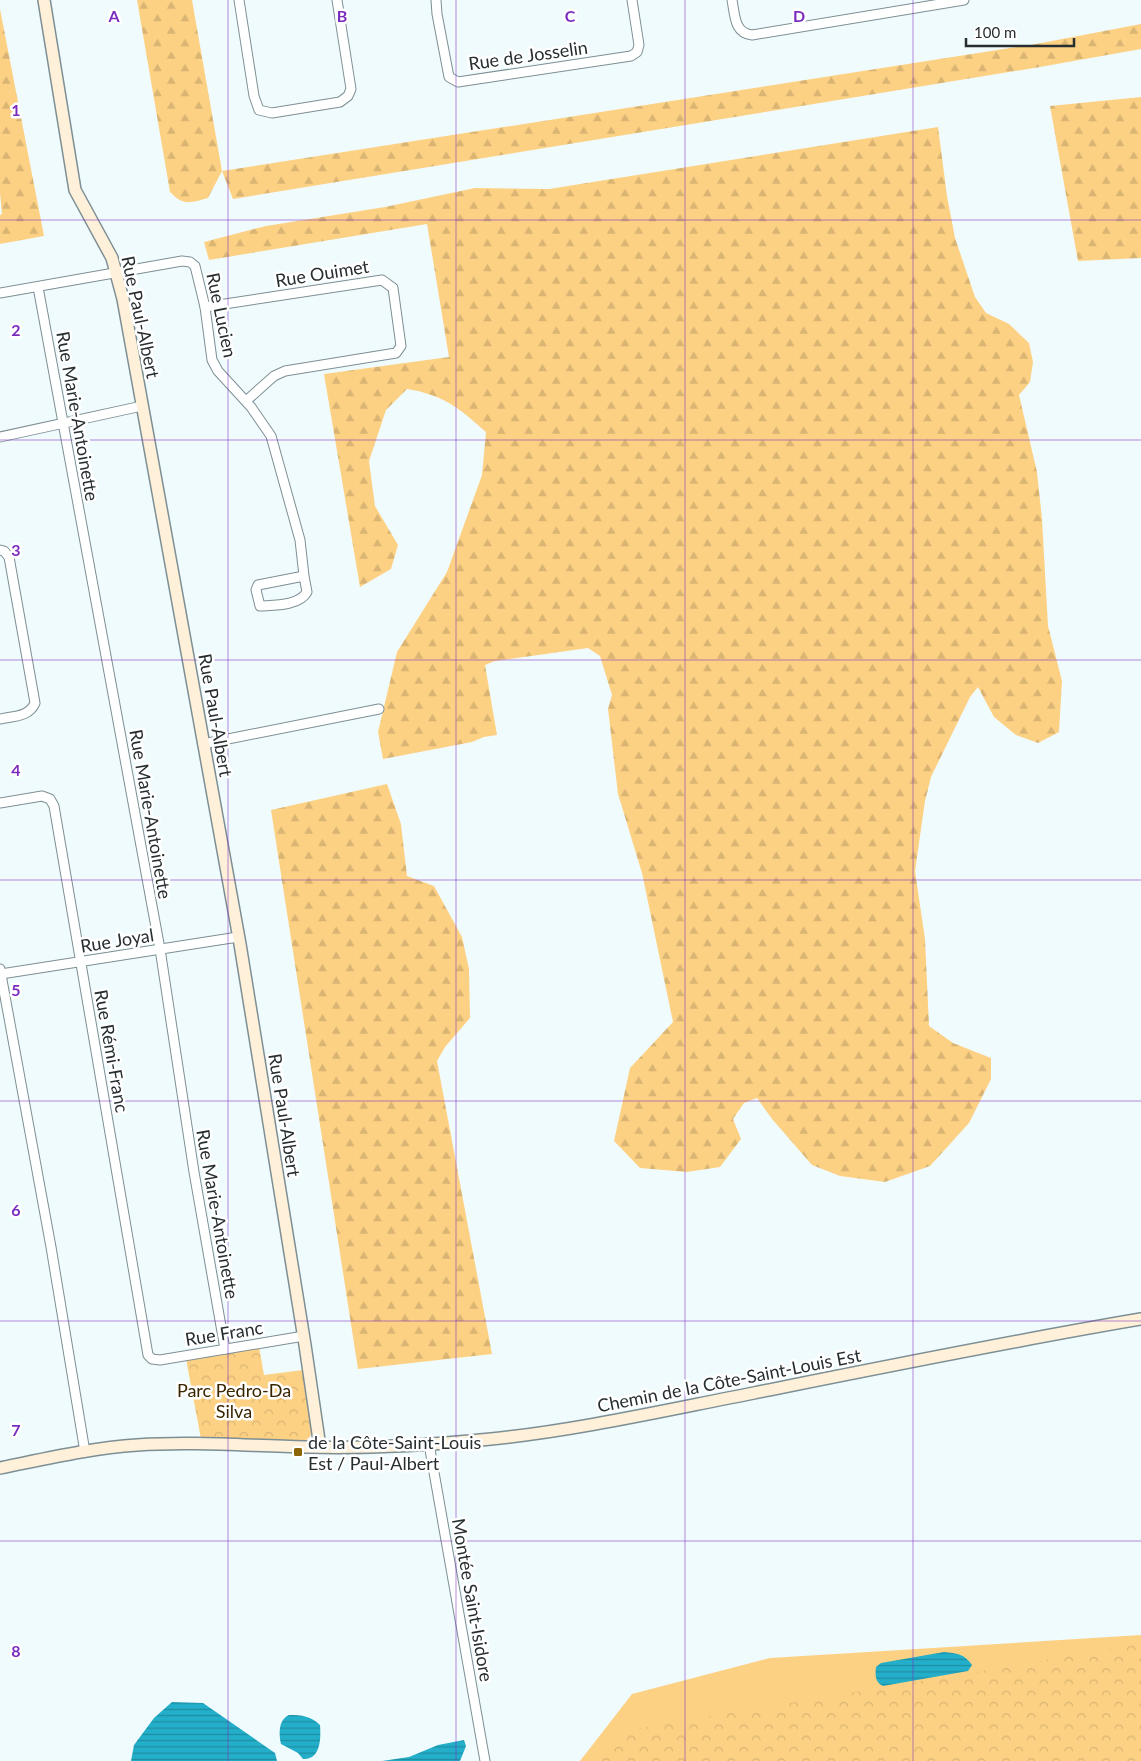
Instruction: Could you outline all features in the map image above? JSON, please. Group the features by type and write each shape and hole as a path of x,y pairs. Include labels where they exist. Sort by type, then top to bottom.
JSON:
{"street":[{"name":"Rue Paul-Albert","path":"44,0 75,190 105,243 116,272 142,406 238,936 304,1336 320,1447"},
{"path":"239,0 254,96 260,110 272,113 340,102 348,96 351,89 337,0"},
{"name":"Rue de Josselin","path":"436,0 449,77 458,82 630,56 637,52 639,45 632,0"},
{"path":"732,0 736,26 741,32 752,36 933,2 964,0"},
{"name":"Rue Lucien","path":"0,293 182,260 190,262 195,266 205,307 212,360 218,372 246,400 271,436 300,540 307,592 305,596 296,601 260,606 256,590 258,586 304,576"},
{"name":"Rue Ouimet","path":"205,307 382,280 393,288 401,346 396,353 285,371 274,376 246,400"},
{"name":"Rue Marie-Antoinette","path":"38,287 160,950 194,1172 225,1348"},
{"path":"0,436 142,406"},
{"path":"0,550 4,551 9,557 36,703 32,710 26,714 0,719"},
{"path":"204,744 379,709"},
{"name":"Rue Rémi-Franc","path":"0,803 42,796 53,802 146,1349 147,1354 151,1358"},
{"name":"Rue Joyal","path":"1,974 238,936"},
{"path":"0,969 52,1247 86,1452"},
{"name":"Chemin de la Côte-Saint-Louis Est","path":"0,1468 122,1446 160,1444 320,1447 429,1444 492,1439 591,1425 1141,1319"},
{"name":"Rue Franc","path":"151,1358 160,1360 304,1336"},
{"name":"Montée Saint-Isidore","path":"429,1444 485,1761"}],"green space":[{"path":"137,0 192,0 222,171 208,198 188,202 179,200 170,192"},
{"path":"0,9 44,236 0,244 0,215 2,214 0,193"},
{"path":"1141,24 1141,49 233,199 222,171 1036,44"},
{"path":"1141,97 1141,258 1078,261 1050,106"},
{"path":"938,127 947,196 955,238 975,297 986,313 1009,324 1029,343 1033,362 1030,382 1019,395 1037,472 1042,519 1048,626 1062,681 1059,732 1038,743 1016,735 994,717 978,687 970,697 931,777 925,801 915,871 925,939 929,1026 953,1043 991,1058 991,1079 969,1123 930,1166 885,1182 840,1176 812,1165 772,1119 757,1098 744,1103 733,1119 741,1139 720,1167 687,1172 640,1168 614,1141 630,1068 673,1022 642,873 618,794 608,709 612,695 600,656 588,648 495,661 485,665 497,735 484,737 472,742 383,759 378,732 397,652 447,572 482,475 486,432 459,409 441,399 407,389 386,410 369,461 375,506 398,545 391,569 360,587 324,374 449,357 427,224 209,260 204,242 266,226 385,207 475,188 549,189"},
{"path":"387,784 401,824 407,876 434,886 462,937 469,969 470,1018 445,1047 437,1061 492,1354 358,1369 271,810"},
{"name":"Parc Pedro-Da Silva","path":"259,1347 264,1375 303,1370 311,1435 306,1440 300,1442 201,1439 186,1359"},
{"path":"1141,1635 1141,1761 580,1761 632,1694 770,1658"},
{"path":"1141,1644 1141,1761 586,1761 630,1730"}],"water":[{"path":"944,1652 960,1655 966,1658 972,1665 968,1671 883,1686 877,1681 876,1667 881,1663"},
{"path":"172,1702 203,1703 275,1753 277,1761 131,1761 134,1745 154,1718"},
{"path":"289,1715 306,1717 320,1725 319,1747 313,1756 303,1759 298,1753 281,1744 281,1724 285,1717"},
{"path":"464,1740 466,1746 460,1761 382,1761 409,1757 438,1745"}],"place":[{"name":"de la Côte-Saint-Louis Est / Paul-Albert","path":"298,1452"}]}
